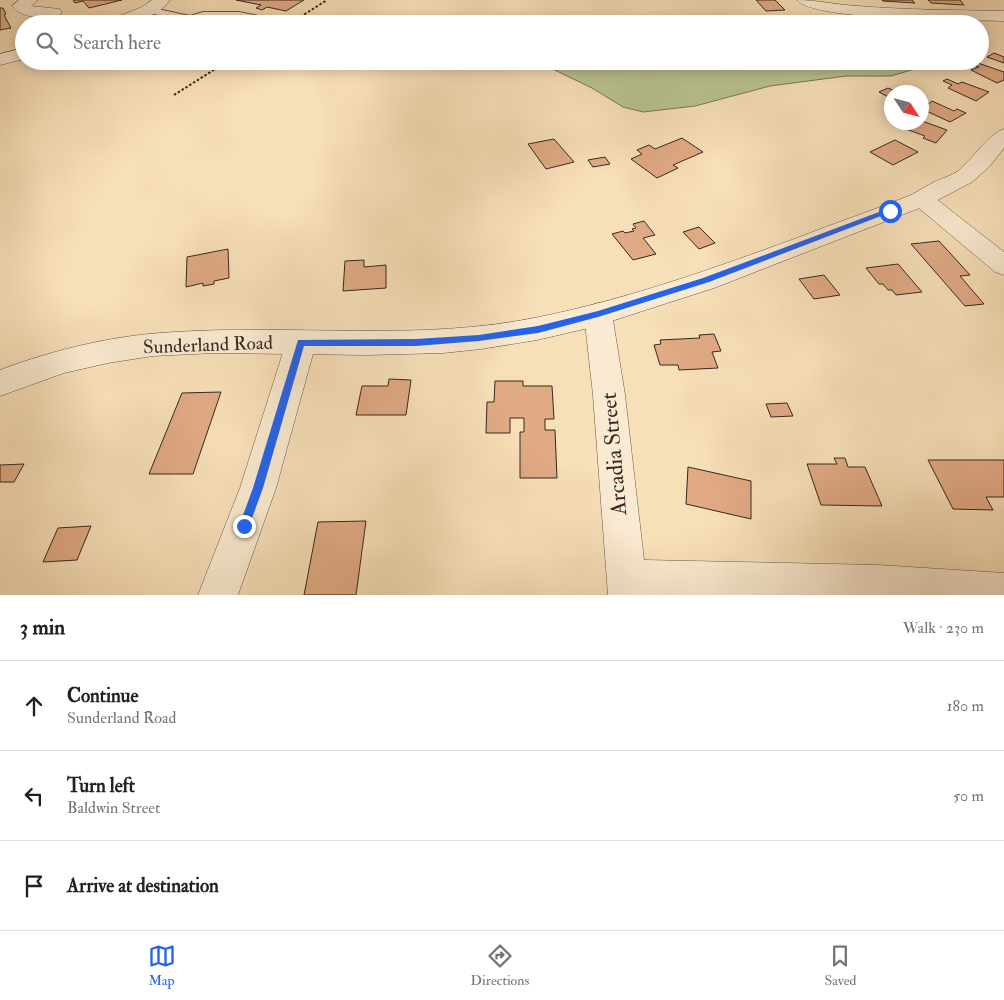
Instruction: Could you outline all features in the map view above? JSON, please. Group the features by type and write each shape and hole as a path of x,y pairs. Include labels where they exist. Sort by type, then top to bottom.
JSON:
{"street":[{"path":"30,0 22,3 20,6 34,12 54,12"},
{"path":"136,15 148,10 162,0"},
{"path":"805,0 822,6 859,11 975,15"},
{"path":"989,15 1004,16"},
{"path":"0,60 15,56"},
{"name":"Sunderland Road","path":"0,384 55,363 84,355 142,346 215,341 384,344 449,341 538,329 598,314 739,268 922,199 964,177 982,161 1004,135"},
{"path":"922,199 1002,262"},
{"name":"Arcadia Street","path":"598,314 627,587"},
{"path":"218,595 258,488 301,343"},
{"path":"627,587 878,584 1004,592"}],"lane":[{"path":"148,10 168,15"},
{"path":"201,15 228,15"}],"path":[{"path":"303,15 327,0"},
{"path":"174,95 214,70"}],"green space":[{"path":"555,70 912,70 891,76 846,76 770,86 695,106 643,112 623,107 592,88"}],"building":[{"path":"73,0 122,0 89,8 83,1 75,3"},
{"path":"236,0 304,0 286,11 267,7 262,10 256,8 261,5"},
{"path":"756,0 775,0 785,10 766,11"},
{"path":"912,0 915,3 883,1"},
{"path":"928,0 960,0 964,5 931,3"},
{"path":"0,8 3,8 6,14 4,15 11,28 0,30"},
{"path":"994,53 1004,57 1004,63 989,58"},
{"path":"989,67 1004,72 1004,80 997,83 971,70 989,70"},
{"path":"947,79 958,84 962,82 989,92 976,101 948,88 952,85 943,81"},
{"path":"932,101 954,111 957,109 966,113 950,122 929,112 929,103"},
{"path":"929,124 947,130 936,143 923,138 925,136 908,130 929,130"},
{"path":"682,138 703,152 673,165 678,168 657,178 631,159 642,154 637,150 649,145 655,149"},
{"path":"554,139 574,162 546,169 528,144"},
{"path":"895,140 918,152 893,165 870,152"},
{"path":"605,157 610,164 593,167 588,160"},
{"path":"644,221 655,235 643,238 656,254 633,260 612,234 634,231 632,229 636,228 633,224"},
{"path":"699,227 715,243 699,249 683,232"},
{"path":"939,241 970,275 960,276 984,304 965,306 911,244"},
{"path":"228,249 229,278 214,281 214,284 203,286 203,283 186,287 187,257"},
{"path":"364,260 364,267 386,265 386,288 343,291 345,261"},
{"path":"898,264 922,292 896,295 883,284 879,284 866,268"},
{"path":"824,275 840,295 814,299 799,279"},
{"path":"714,334 721,351 712,352 718,368 679,370 678,365 660,365 654,345 661,344 660,340 700,338 699,335"},
{"path":"389,379 411,380 406,415 356,415 362,386 388,386"},
{"path":"495,381 523,381 523,386 552,386 554,419 545,419 545,430 555,430 557,478 520,478 520,432 524,432 524,418 510,418 510,433 486,433 487,402 494,402"},
{"path":"221,392 193,474 149,474 182,393"},
{"path":"787,403 793,416 771,417 766,404"},
{"path":"834,458 845,458 848,467 865,467 882,506 821,505 807,464 837,464"},
{"path":"928,460 1004,460 1004,497 986,497 993,510 953,509"},
{"path":"24,464 14,482 0,482 0,465"},
{"path":"688,467 751,481 751,519 686,504"},
{"path":"366,521 356,595 304,595 318,522"},
{"path":"91,526 77,560 43,562 58,528"}],"route":[{"path":"244,526 258,488 301,343 416,343 479,338 538,329 598,314 706,280 890,211"}]}
